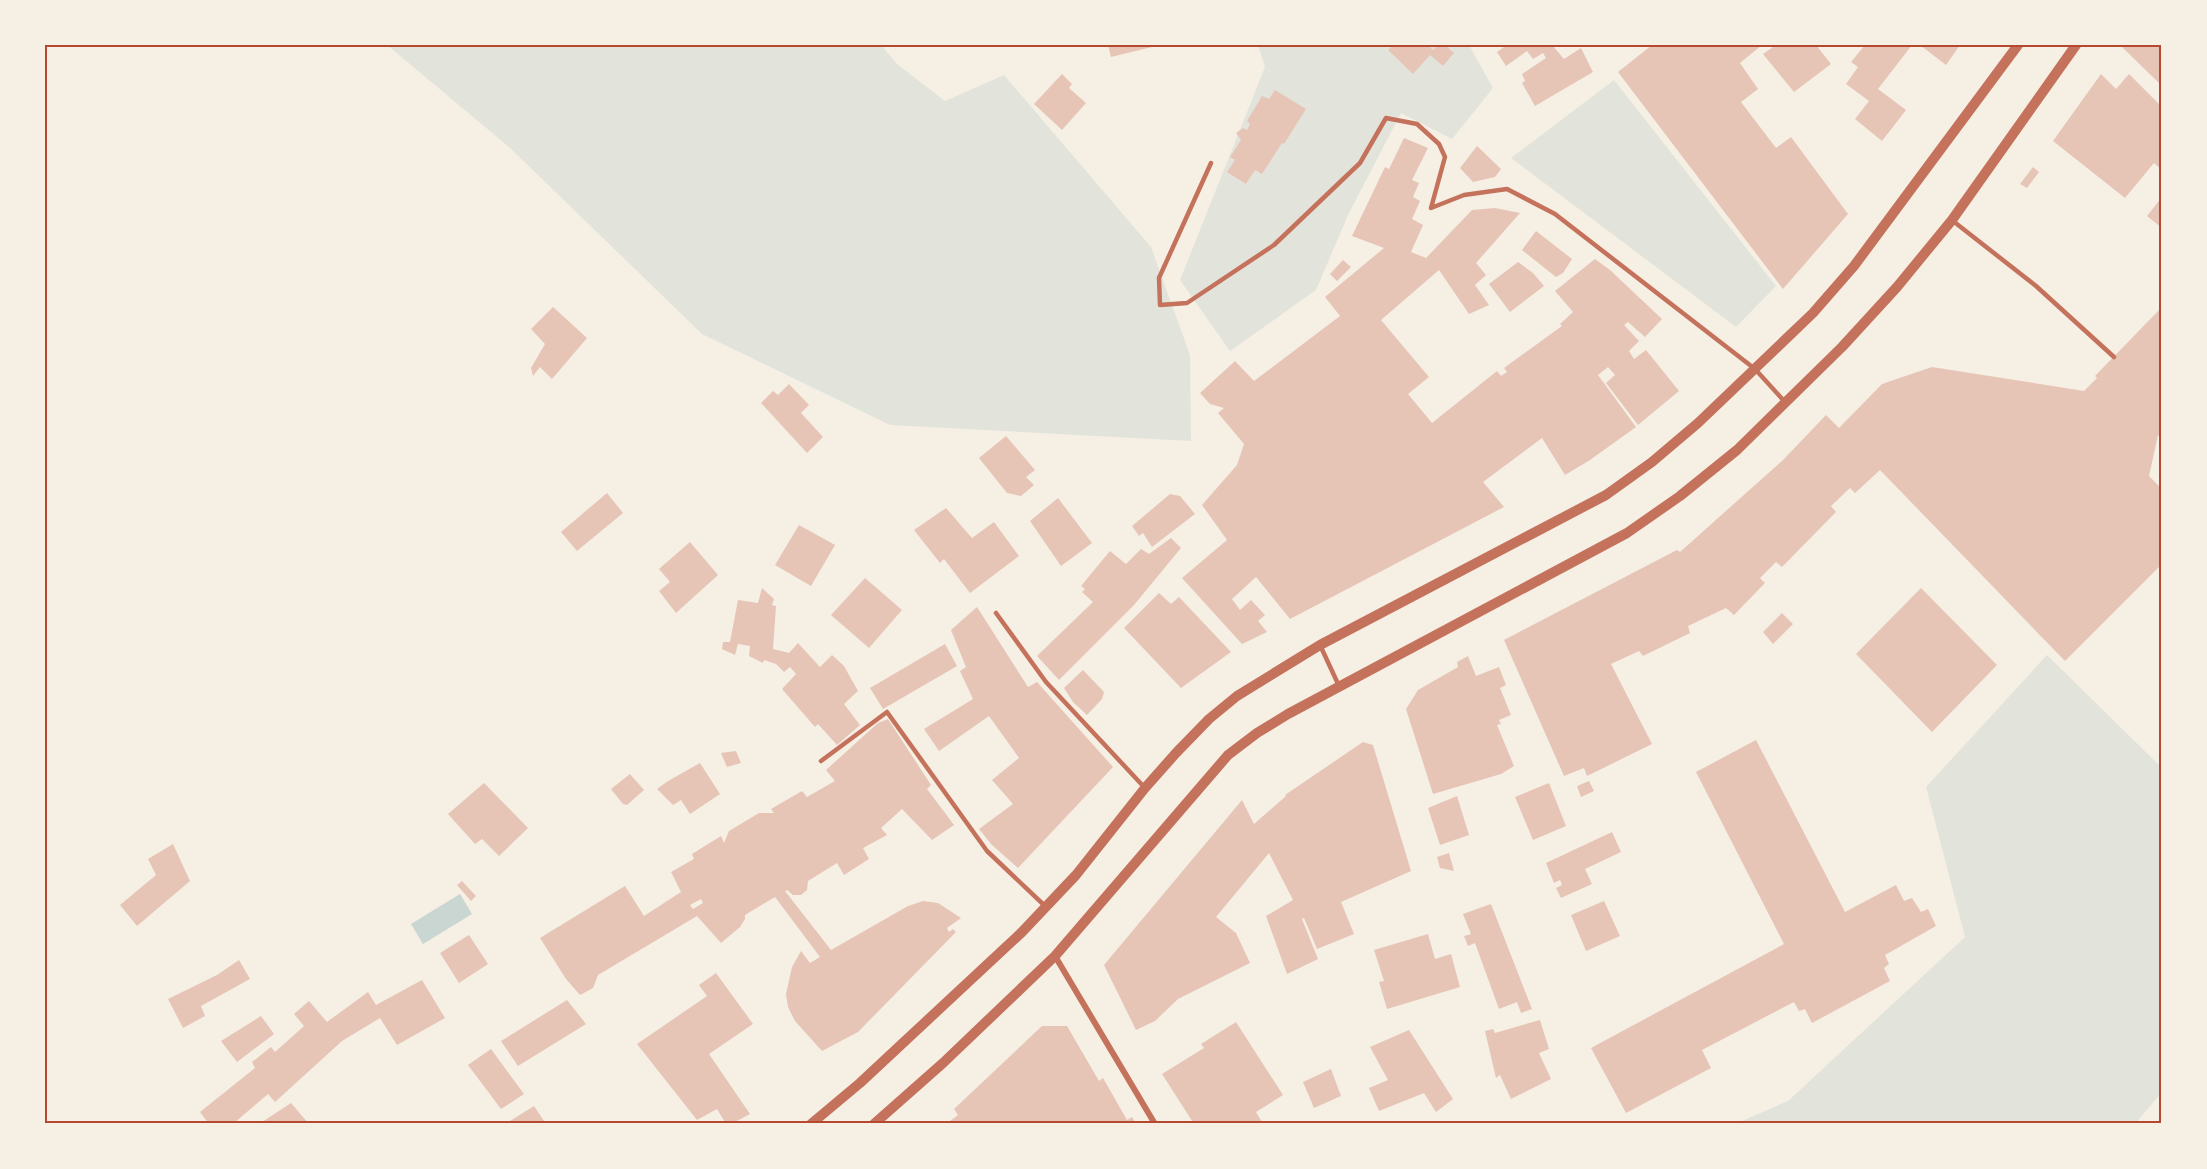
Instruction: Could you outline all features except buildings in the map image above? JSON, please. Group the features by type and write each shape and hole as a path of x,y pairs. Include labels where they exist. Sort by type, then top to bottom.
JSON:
{"street":[{"path":"811,1124 860,1083 1022,932 1076,875 1145,788 1209,719 1237,696 1320,645 1606,495 1652,462 1698,423 1813,314 1854,266 2018,45"},
{"path":"874,1124 943,1063 1056,956 1228,755 1257,733 1339,686 1627,533 1680,496 1737,450 1842,347 1889,296 1952,220 2076,45"},
{"path":"1056,956 1155,1124"}],"lane":[{"path":"1211,164 1159,278 1160,305 1187,303 1274,245 1360,163 1386,118 1417,124 1439,144 1445,157 1431,208 1464,195 1507,189 1555,214 1755,369 1785,402"},
{"path":"1952,220 2036,286 2114,357"},
{"path":"996,613 1046,682 1145,788"},
{"path":"1320,645 1339,686"},
{"path":"821,761 887,712 987,851 1046,906"}],"shaded area":[{"path":"387,45 881,45 897,64 945,101 1004,75 1151,247 1190,355 1191,441 890,425 702,334 509,147"},
{"path":"1258,45 1469,45 1493,88 1452,139 1401,113 1348,215 1316,290 1230,351 1180,280 1265,67"},
{"path":"1614,80 1776,286 1736,327 1511,158"},
{"path":"2047,655 2162,768 2162,1092 2135,1124 1735,1124 1788,1101 1965,937 1926,787"},
{"path":"460,894 472,914 423,944 411,924"}]}
